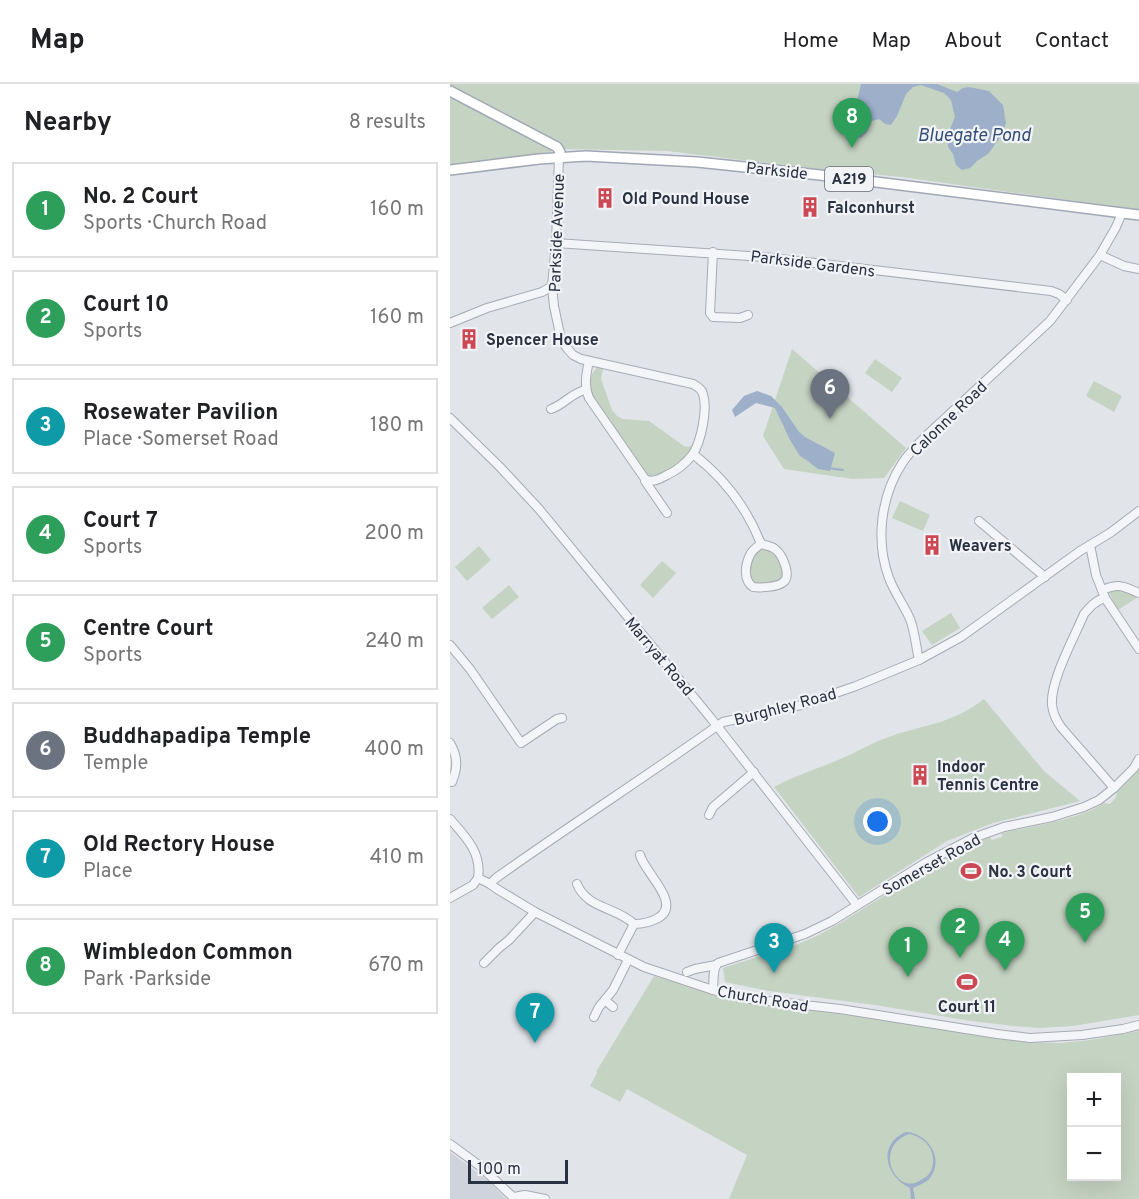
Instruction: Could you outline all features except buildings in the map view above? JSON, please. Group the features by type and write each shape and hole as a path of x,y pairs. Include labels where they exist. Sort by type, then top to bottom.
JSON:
{"main road":[{"path":"450,91 557,147 560,152 559,158"},
{"name":"Parkside","path":"450,170 559,158 609,156 697,162 820,175 1139,215"}],"street":[{"name":"Parkside Avenue","path":"559,158 552,286 561,339 573,355 589,361 699,387 704,395 704,410 699,439 693,454"},
{"name":"Calonne Road","path":"919,660 909,618 892,586 883,554 882,519 898,470 925,437 1050,321 1100,255 1122,213"},
{"name":"Parkside Gardens","path":"556,243 775,258 1051,291 1067,300"},
{"path":"713,252 710,313 713,317 748,315"},
{"path":"1100,255 1124,266 1139,268"},
{"path":"450,323 487,308 542,292 552,286"},
{"path":"589,361 585,390 593,406 667,513"},
{"path":"551,409 576,392 585,390"},
{"name":"Marryat Road","path":"450,418 500,467 538,509 717,726 857,905"},
{"path":"645,479 650,482 670,474 693,454 708,466 737,498 753,524 761,544"},
{"path":"1139,512 1090,545 1096,575 1104,594 1139,649"},
{"path":"979,521 1045,577"},
{"path":"761,544 777,550 788,571 783,583 759,588 753,587 747,581 749,557 752,551 761,544"},
{"name":"Burghley Road","path":"490,884 549,840 723,722 801,705 856,686 919,660 961,637 1090,545"},
{"path":"1114,788 1054,716 1052,706 1054,683 1084,614 1090,606 1115,585 1139,593"},
{"path":"450,645 470,669 518,745 562,718"},
{"path":"450,743 457,766 452,782 450,782"},
{"name":"Somerset Road","path":"687,972 716,965 805,934 832,921 927,862 973,838 1004,827 1084,807 1099,800 1134,768 1139,759"},
{"path":"710,815 713,807 754,772"},
{"path":"450,819 476,854 480,866 478,878 473,885 450,897"},
{"path":"633,865 641,858 663,891 666,903 663,914 657,918 634,924"},
{"name":"Church Road","path":"478,878 535,912 628,960 713,990 750,999 840,1009 1030,1038 1082,1035 1124,1029 1139,1024"},
{"path":"576,889 600,907 628,918 634,924"},
{"path":"484,963 535,912"},
{"path":"618,955 634,924"},
{"path":"594,1017 613,990 628,960"},
{"path":"713,990 716,965"},
{"path":"605,1000 613,1007"},
{"path":"450,1144 480,1166 514,1198 525,1195 545,1199"}],"shaded area":[{"path":"450,1152 487,1180 506,1199 450,1199"}],"green space":[{"path":"450,84 1139,84 1139,210 902,177 667,151 565,149 563,147 553,149 551,152 450,165"},
{"path":"792,349 906,448 884,478 853,479 784,469 763,436"},
{"path":"875,359 902,378 892,392 865,373"},
{"path":"598,367 603,369 601,379 612,410 617,416 623,419 649,421 684,446 689,447 695,443 675,467 660,475 646,477 596,404 590,384 592,375"},
{"path":"1094,381 1122,396 1114,412 1086,396"},
{"path":"900,501 930,515 923,531 892,518"},
{"path":"479,546 491,560 467,581 455,567"},
{"path":"763,549 775,552 785,572 780,581 756,584 751,581 751,562 755,554"},
{"path":"662,561 676,573 653,598 640,585"},
{"path":"509,585 519,597 492,619 482,608"},
{"path":"1118,589 1138,597 1118,610 1108,591"},
{"path":"951,613 960,628 932,645 922,631"},
{"path":"984,699 1044,771 1080,801 993,823 947,841 859,897 774,787 887,737 951,718"},
{"path":"1139,770 1139,1015 1073,1026 1039,1028 971,1021 769,991 725,982 723,968 817,936 952,853 990,837 992,840 1002,837 1002,833 1069,818 1104,803 1110,804 1117,792"},
{"path":"654,976 741,1001 1022,1042 1060,1043 1139,1031 1139,1199 729,1199 747,1155 627,1089 620,1102 590,1086"}],"water":[{"name":"Bluegate Pond","path":"861,84 937,84 957,92 969,87 989,91 1003,105 1006,123 1001,136 988,154 970,168 962,170 956,165 948,147 948,134 955,117 951,100 944,93 921,85 913,87 906,94 891,125 879,119 872,121 861,138 849,134"},
{"path":"757,391 771,396 805,437 835,453 830,471 818,469 800,456 775,408 756,403 735,417 732,410 744,396"},
{"path":"906,1132 914,1133 927,1142 935,1155 936,1163 930,1178 913,1188 915,1199 911,1199 910,1188 901,1183 890,1168 888,1152 897,1137","holes":["909,1134 928,1146 933,1162 927,1176 911,1184 903,1182 896,1176 890,1159 892,1149 898,1141"]}],"waterway":[{"path":"828,468 843,470"}],"place":[{"name":"Wimbledon Common","path":"852,148"},
{"name":"Old Pound House","path":"605,198"},
{"name":"Falconhurst","path":"810,207"},
{"name":"Spencer House","path":"469,339"},
{"name":"Buddhapadipa Temple","path":"830,419"},
{"name":"Weavers","path":"932,545"},
{"name":"Indoor Tennis Centre","path":"920,775"},
{"name":"No. 3 Court","path":"971,871"},
{"name":"Centre Court","path":"1085,943"},
{"name":"Court 10","path":"960,958"},
{"name":"Court 7","path":"1005,971"},
{"name":"Rosewater Pavilion","path":"774,973"},
{"name":"No. 2 Court","path":"908,977"},
{"name":"Court 11","path":"967,982"},
{"name":"Old Rectory House","path":"535,1043"}]}
